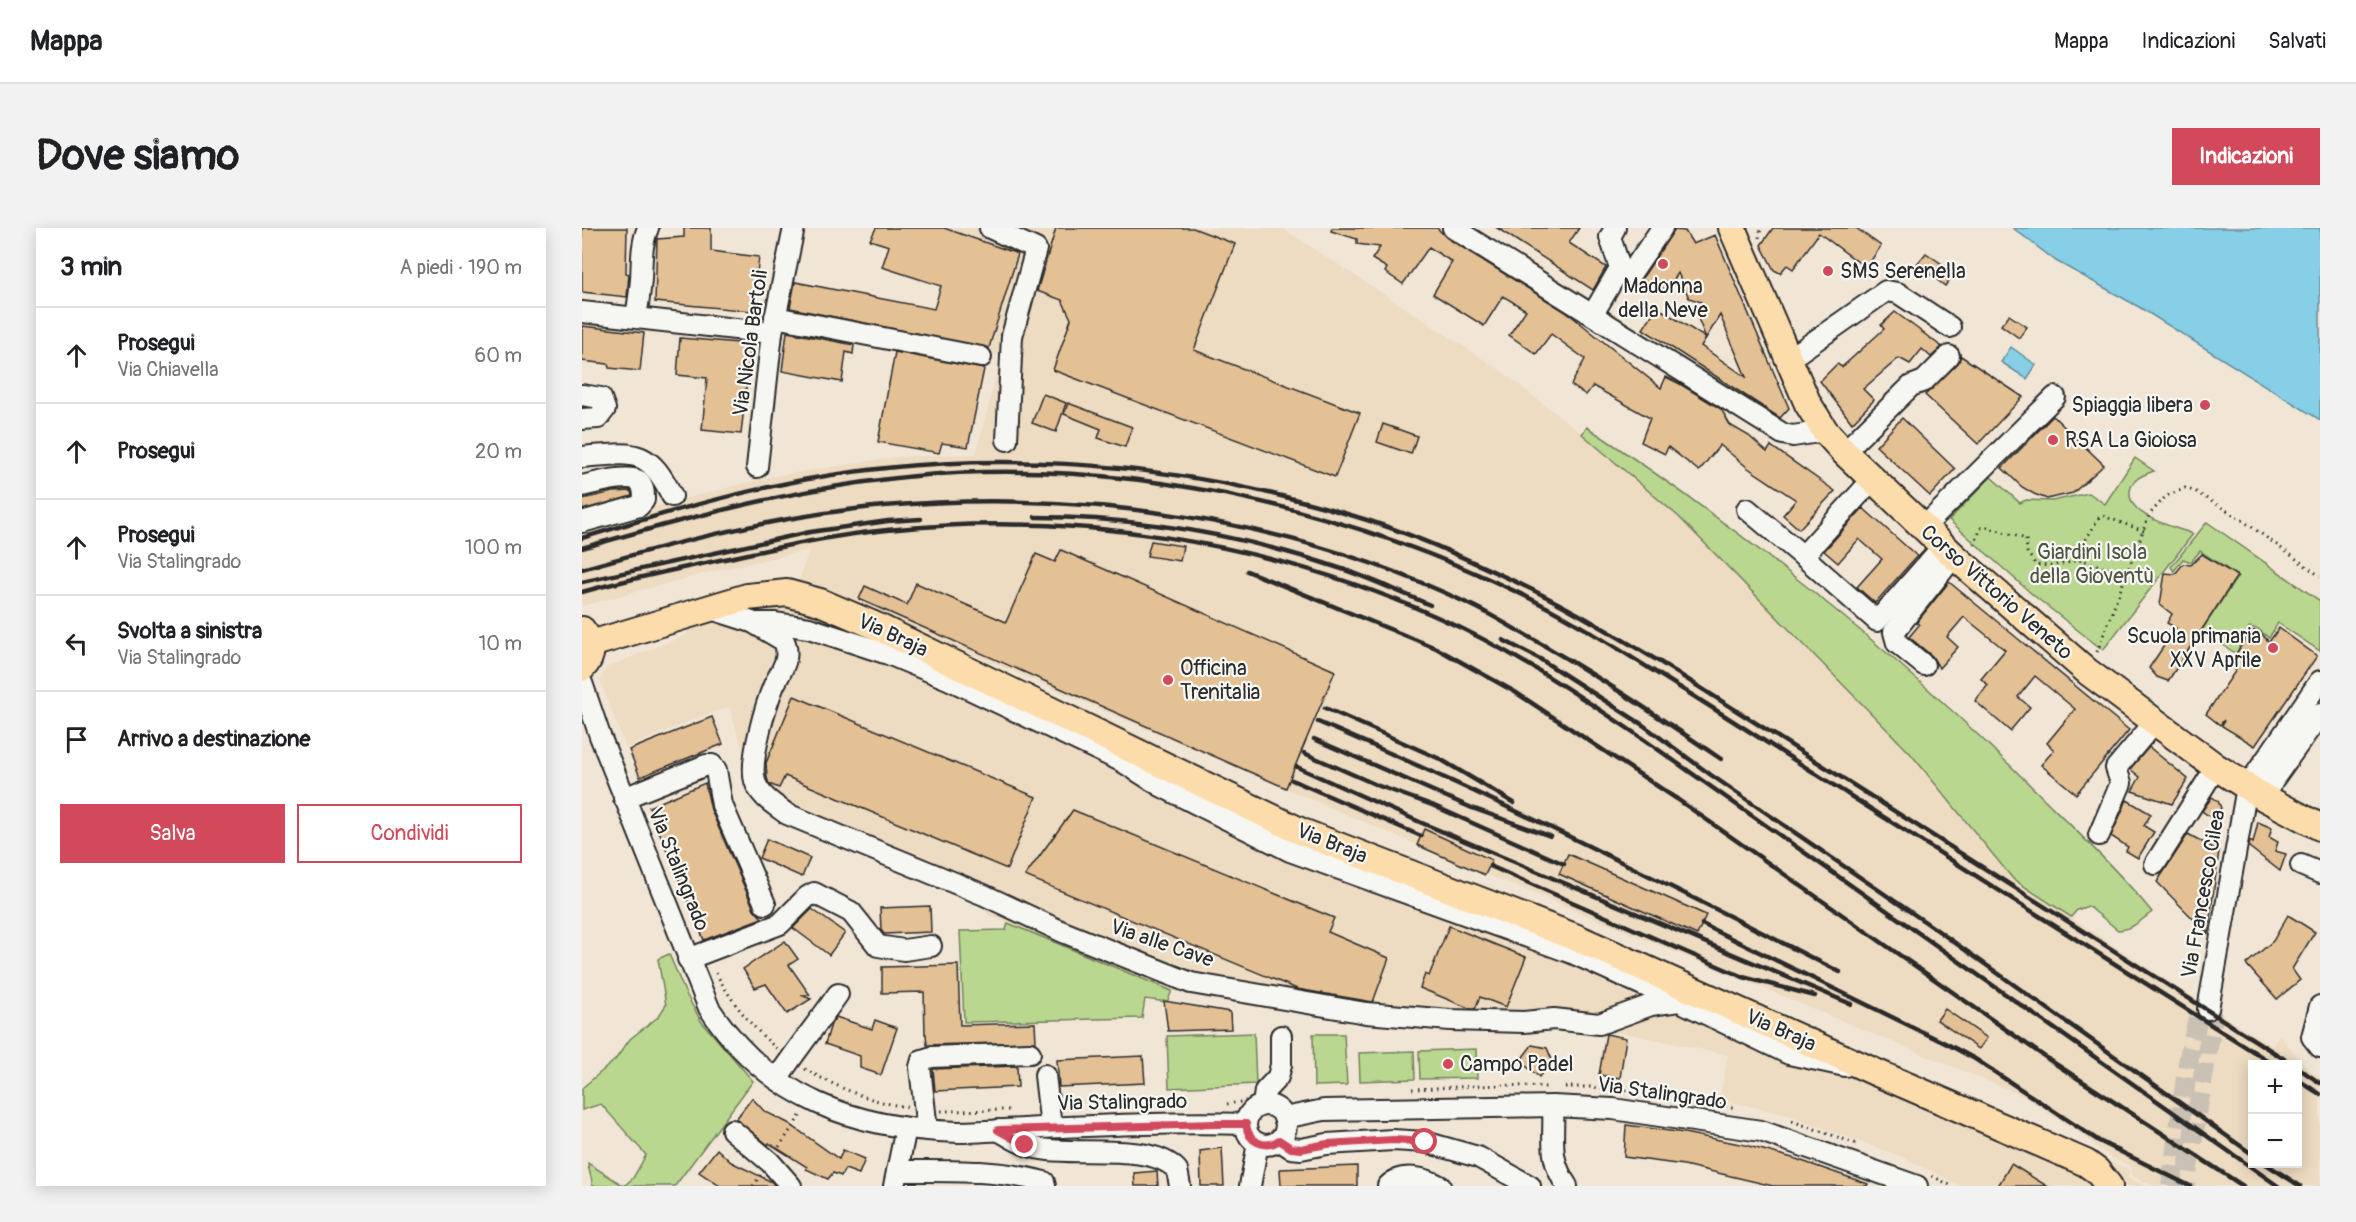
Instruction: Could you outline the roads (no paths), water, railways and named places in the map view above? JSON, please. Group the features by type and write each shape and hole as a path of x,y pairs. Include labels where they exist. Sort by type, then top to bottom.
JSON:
{"main road":[{"name":"Corso Vittorio Veneto","path":"1732,228 1808,404 1825,431 1844,452 1923,528 1957,550 2088,672 2216,767 2256,793 2320,827"},
{"name":"Via Braja","path":"586,637 747,597 787,593 820,602 876,626 1302,832 1577,938 1875,1072 2086,1163 2097,1171 2109,1186"},
{"path":"582,668 589,659 586,637"},
{"name":"Via Braja","path":"2072,1158 2094,1186"}],"street":[{"path":"636,317 644,236 648,228"},
{"name":"Via Nicola Bartoli","path":"757,467 774,325 794,228"},
{"path":"990,228 1036,249 1012,336 1007,440"},
{"path":"1453,228 1481,235 1593,314 1783,434 1793,436 1825,431"},
{"path":"1593,314 1620,268 1610,237 1615,228"},
{"path":"1629,276 1662,228"},
{"path":"1789,359 1886,291 1898,293 1950,327"},
{"path":"582,312 774,325 981,357"},
{"path":"1844,452 1911,386 1924,381 1949,356"},
{"path":"582,395 601,398 605,409 598,418 582,419"},
{"path":"1923,528 2055,397"},
{"path":"582,457 625,453 645,459 660,472 672,496"},
{"path":"582,486 629,478 639,482 644,489 644,500 639,506 582,522"},
{"path":"1807,552 1872,480"},
{"path":"1747,509 1807,552 1876,621 1957,550"},
{"path":"1924,665 1898,643 1894,632 1957,550"},
{"name":"Via alle Cave","path":"708,608 752,622 784,641 787,647 786,661 763,718 753,767 755,782 765,797 787,814 984,895 1117,954 1191,983 1407,1018 1524,1022 1554,1019 1599,1024 1650,1005 1678,1001"},
{"path":"752,622 808,628 908,662 976,691 1123,762 1161,786 1290,851 1572,953 1789,1054 1875,1072"},
{"path":"2256,793 2320,681"},
{"name":"Via Stalingrado","path":"582,683 624,798 709,1008 723,1030 739,1047 777,1079 810,1101 853,1118 906,1128 961,1132 1051,1127 1246,1124"},
{"path":"2256,793 2273,780 2320,714"},
{"path":"2104,770 2150,720"},
{"path":"2099,835 2121,783 2116,768 2150,720"},
{"name":"Via Stalingrado","path":"624,798 706,765 712,765 716,770 722,805 765,904"},
{"path":"2155,864 2203,784 2216,767"},
{"name":"Via Francesco Cilea","path":"2208,1009 2256,793"},
{"path":"2301,865 2320,873"},
{"name":"Via Stalingrado","path":"688,959 780,924 814,893 851,912 878,946 904,950 932,946"},
{"path":"777,1079 789,1058 819,1023 838,994"},
{"path":"2320,1006 2312,1037 2320,1047"},
{"path":"1263,1105 1265,1091 1278,1077 1281,1065 1281,1035"},
{"path":"927,1130 920,1067 922,1060 932,1057 1030,1053"},
{"path":"1046,1075 1051,1127"},
{"path":"1263,1105 1276,1108 1284,1118 1285,1130 1279,1140 1269,1145 1258,1143 1249,1135 1246,1124 1251,1112 1263,1105"},
{"path":"1553,1106 1553,1154 1559,1174 1567,1186"},
{"name":"Via Stalingrado","path":"1284,1118 1324,1110 1553,1106 1613,1109 1761,1131 1917,1186"},
{"path":"906,1128 896,1178 958,1170 1005,1174 1044,1182 1046,1186"},
{"path":"732,1130 770,1162 791,1186"},
{"path":"998,1130 1036,1149 1123,1153 1165,1160 1177,1170 1180,1186"},
{"path":"1279,1140 1291,1148 1301,1149 1327,1144 1382,1140 1425,1142 1478,1157 1530,1186"},
{"path":"1250,1186 1258,1143"},
{"path":"1388,1186 1400,1178 1424,1180 1440,1186"}],"water":[{"path":"2013,228 2320,228 2320,420 2139,307 2056,261"},
{"path":"2011,347 2036,365 2027,379 2001,362"}],"tunnel":[{"path":"2171,1186 2189,1057 2198,1018 2208,1009 2212,1023 2185,1186"}],"railway":[{"path":"582,538 773,486 845,473 918,465 992,462 1065,464 1139,470 1211,481 1283,496 1354,516 1411,535 1465,559 1522,585 1602,627 2286,1060"},
{"path":"582,548 730,508 830,487 881,480 983,472 1053,473 1123,478 1192,488 1328,519 1459,566 1523,595 1573,622 2267,1060"},
{"path":"582,569 732,530 808,516 884,506 958,502 1033,502 1108,507 1183,516 1257,531 1330,550 1401,574 1469,604 1573,663 1721,759"},
{"path":"1035,517 1113,520 1231,538 1345,570 1430,605"},
{"path":"582,582 810,532 888,521 921,519"},
{"path":"582,592 791,545 887,530 957,525 1027,525 1097,529 1166,537 1235,550 1303,568 1370,590 1435,616 1487,641 1587,701 2278,1186"},
{"path":"1247,571 1436,648 1515,692 1677,799 2048,1059 2243,1186"},
{"path":"1503,640 1540,659 1643,725 2248,1151"},
{"path":"1325,708 1440,759 1514,803"},
{"path":"1318,722 1516,811 1840,972"},
{"path":"1314,739 1472,808 1550,836"},
{"path":"1304,753 1379,786 1432,805 1564,864"},
{"path":"1297,767 1422,823 1851,1004"},
{"path":"1292,780 1421,836"},
{"path":"1490,866 1743,977 1815,996"},
{"path":"1702,924 1949,1045 1975,1059 2099,1141 2190,1186"},
{"path":"2302,1071 2320,1083"},
{"path":"2302,1083 2320,1094"},
{"path":"2272,1168 2300,1186"}],"place":[{"name":"Madonna della Neve","path":"1663,264"},
{"name":"SMS Serenella","path":"1828,271"},
{"name":"Spiaggia libera","path":"2205,405"},
{"name":"RSA La Gioiosa","path":"2053,440"},
{"name":"Scuola primaria XXV Aprile","path":"2273,648"},
{"name":"Officina Trenitalia","path":"1168,680"},
{"name":"Campo Padel","path":"1448,1064"}],"park label":[{"name":"Giardini Isola della Gioventù","path":"2092,564"}]}
